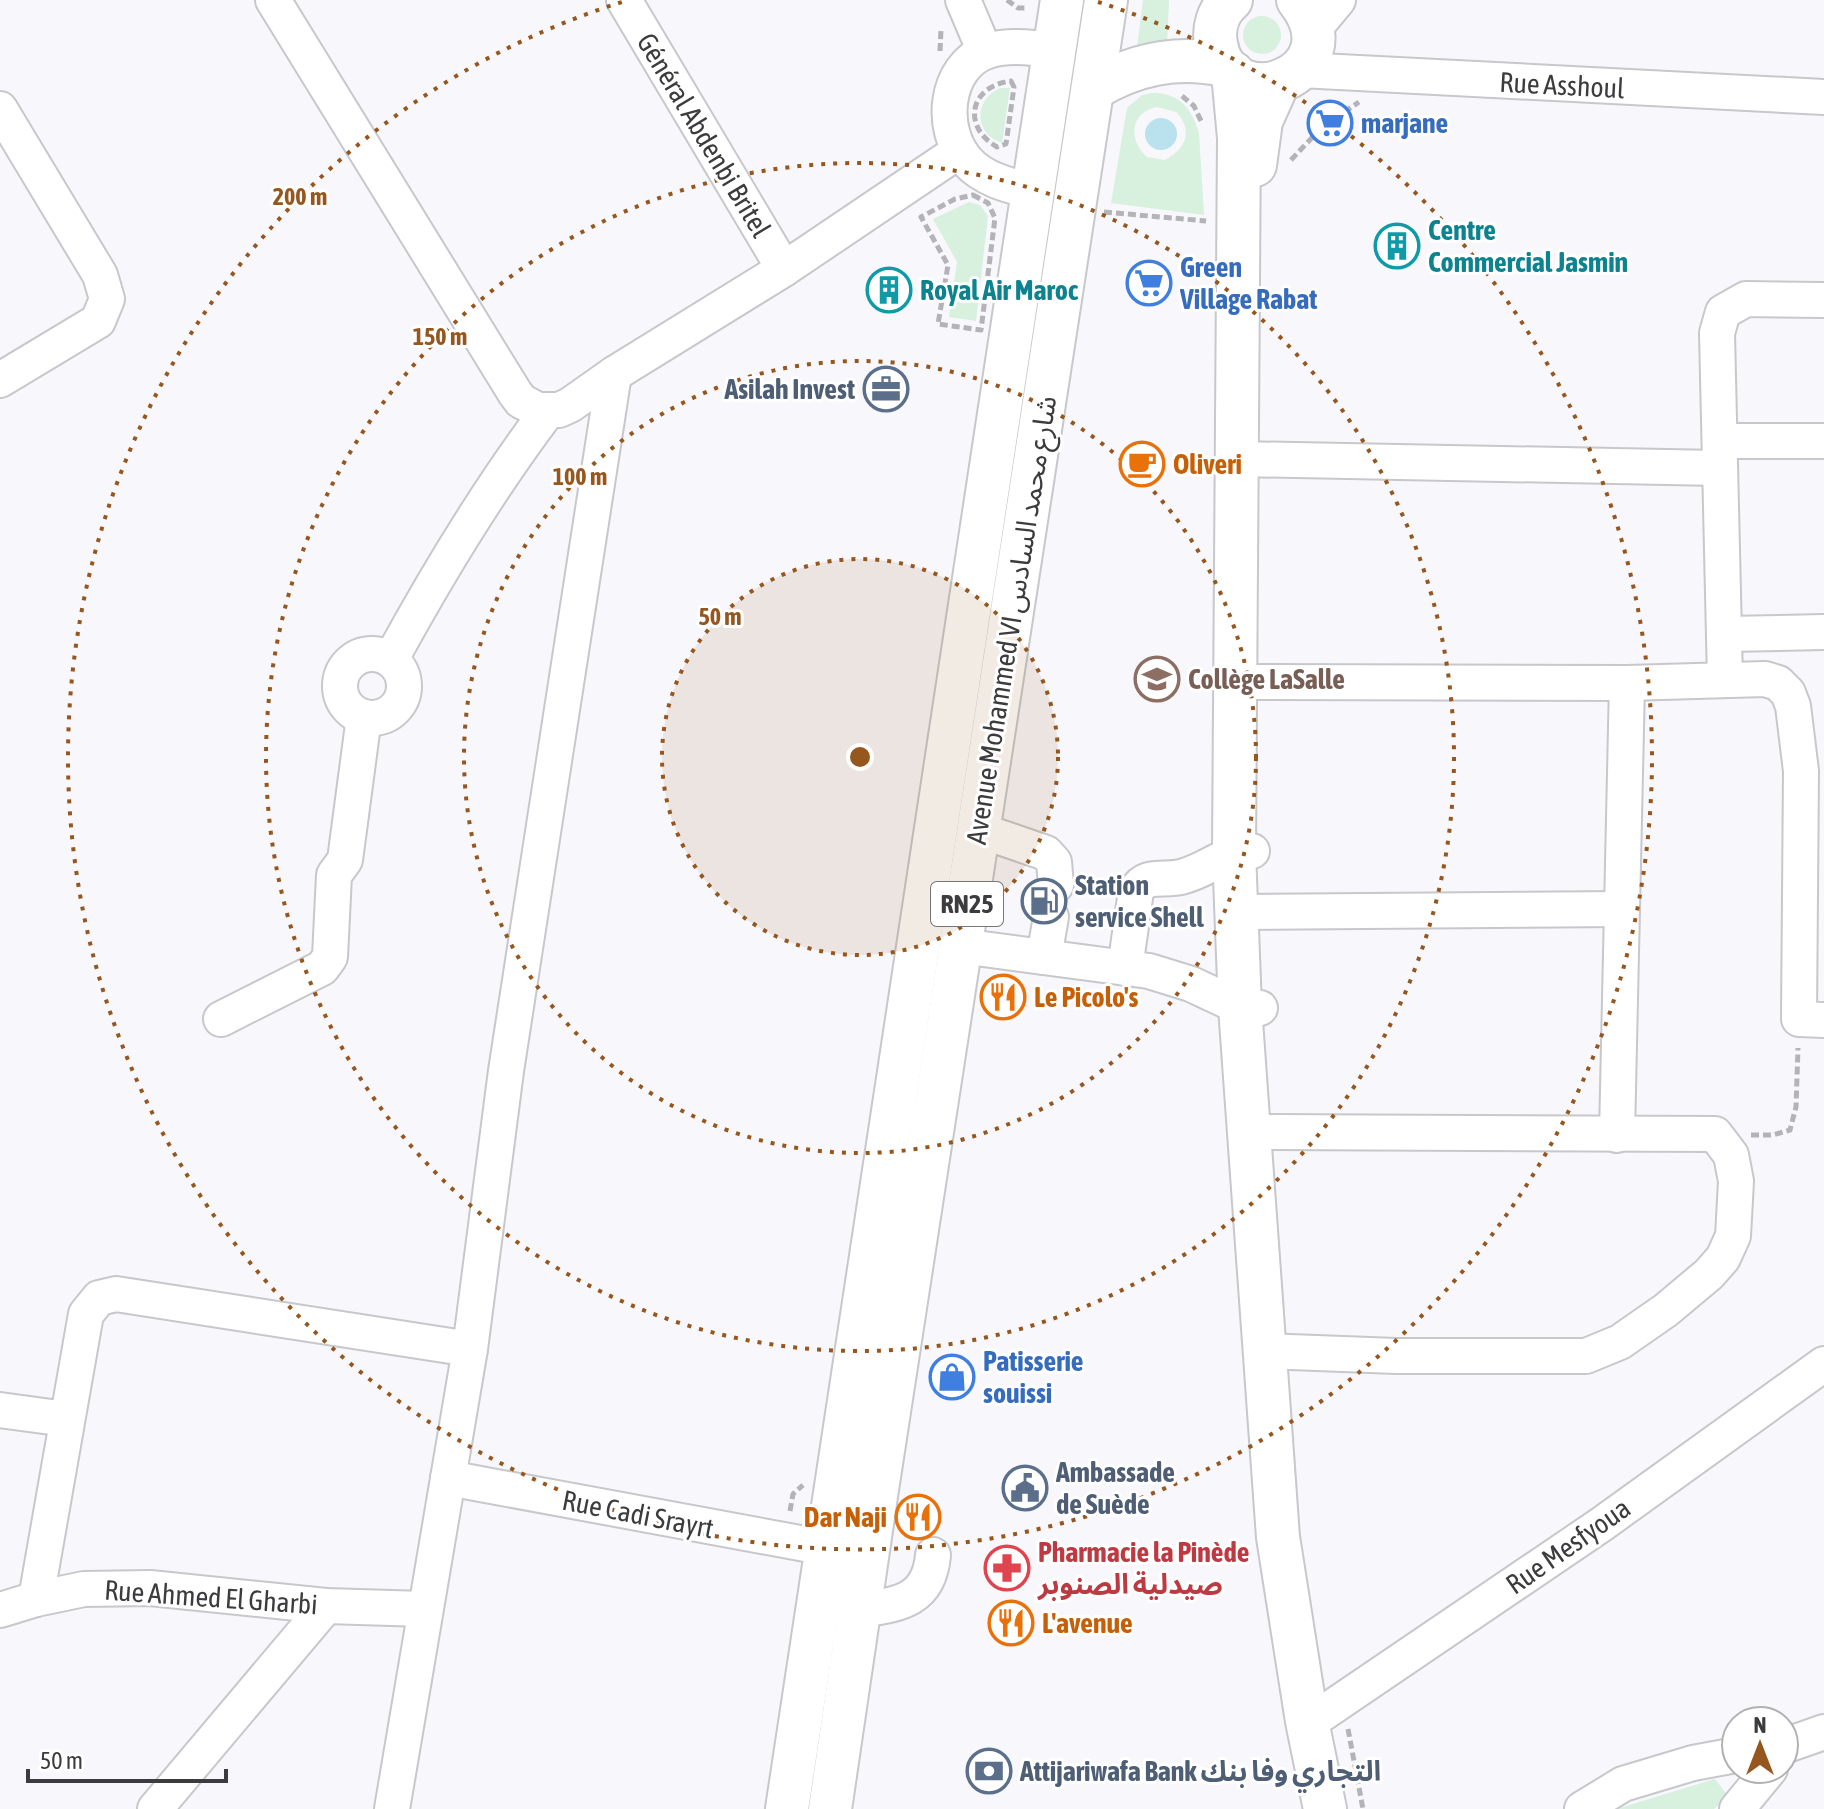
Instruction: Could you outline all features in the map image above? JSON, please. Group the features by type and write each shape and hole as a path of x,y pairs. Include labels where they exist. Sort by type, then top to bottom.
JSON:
{"main road":[{"name":"Avenue Mohammed VI شارع محمد السادس","path":"830,1809 1106,0"},
{"name":"Avenue Mohammed VI شارع محمد السادس","path":"787,1809 1054,51 1043,4"},
{"path":"1217,7 1217,52 1228,69 1239,138 1245,460 1243,851 1250,1008 1274,1352 1278,1537 1314,1718 1325,1809"},
{"path":"1245,460 1255,150 1261,121 1289,76 1309,58 1317,10"},
{"path":"1093,89 1112,78 1155,63 1202,60 1228,69 1254,84 1289,76"},
{"path":"1041,133 1085,138"},
{"path":"1314,1718 1342,1809"}],"street":[{"path":"273,0 515,393 529,407 547,412 570,405 614,374 784,269 959,151"},
{"name":"Général Abdenbi Britel","path":"624,0 784,269"},
{"path":"963,0 985,52"},
{"path":"1033,191 988,176 968,163 959,151 949,121 953,88 971,61 985,52 1019,47 1054,51"},
{"name":"Rue Asshoul","path":"1289,76 1824,97"},
{"path":"0,109 100,275 107,299 98,321 0,380"},
{"path":"1725,680 1717,333 1723,312 1746,299 1824,300"},
{"path":"392,1809 470,1349 506,1071 614,374"},
{"path":"391,659 464,531 504,469 547,412"},
{"path":"1245,460 1719,455 1824,441"},
{"path":"1725,634 1824,632"},
{"path":"369,653 391,659 404,677 402,699 387,715 364,717 346,705 340,683 342,672 358,657 369,653"},
{"path":"1243,682 1627,683 1765,679 1778,683 1788,693 1812,771 1812,1020"},
{"path":"1617,1135 1627,683"},
{"path":"221,1019 306,978 322,968 330,957 334,875 345,860 364,717"},
{"path":"979,830 1046,853 1054,862 1054,901 1044,957"},
{"path":"1125,968 1136,891 1140,883 1146,879 1171,879 1191,874 1243,851"},
{"path":"1246,912 1622,909"},
{"path":"961,946 1170,976 1250,1008"},
{"path":"1259,1133 1715,1134 1731,1155 1736,1181 1733,1236 1723,1258 1677,1301 1620,1342 1586,1356 1274,1352"},
{"path":"36,1599 86,1314 99,1298 116,1294 470,1349"},
{"name":"Rue Mesfyoua","path":"1314,1718 1602,1524 1824,1364"},
{"path":"0,1410 66,1419"},
{"name":"Rue Cadi Srayrt","path":"448,1478 827,1548"},
{"path":"861,1610 897,1604 913,1596 926,1584 932,1570 933,1555"},
{"name":"Rue Ahmed El Gharbi","path":"0,1610 84,1589 150,1588 326,1606 424,1609"},
{"path":"155,1809 326,1606"},
{"path":"1800,1744 1824,1732"},
{"path":"1582,1809 1623,1784 1720,1758"},
{"path":"1737,1809 1756,1785"}],"path":[{"path":"1007,0 1018,8 1043,4"},
{"path":"1011,81 1014,87 1006,144 997,147 979,133 974,113 983,93 991,86 1011,81"},
{"path":"973,195 981,197 988,203 995,218 981,330 938,324 948,265 921,217 955,199 973,195"},
{"path":"1072,222 1101,225 1103,211 1212,221"},
{"path":"1715,1134 1773,1135 1790,1130 1812,1020"}],"green space":[{"path":"1143,0 1169,0 1167,45 1137,48"},
{"path":"1262,16 1276,21 1281,35 1276,49 1262,54 1248,49 1243,35 1248,21"},
{"path":"1000,88 1010,88 1002,143 986,132 980,117 985,100"},
{"path":"1142,95 1170,95 1183,104 1192,116 1199,133 1204,215 1111,203 1127,108","holes":["1157,107 1176,112 1185,126 1182,145 1165,160 1147,157 1137,143 1137,121 1148,110"]},
{"path":"969,202 980,205 988,216 976,321 949,317 957,262 933,219"},
{"path":"1715,1779 1728,1796 1714,1809 1616,1809"}],"water":[{"path":"1161,118 1172,123 1177,134 1172,145 1161,150 1150,145 1145,134 1150,123"}],"place":[{"name":"marjane","path":"1330,123"},
{"name":"Centre Commercial Jasmin","path":"1397,246"},
{"name":"Green Village Rabat","path":"1149,283"},
{"name":"Royal Air Maroc","path":"889,290"},
{"name":"Asilah Invest","path":"886,389"},
{"name":"Oliveri","path":"1142,464"},
{"name":"Collège LaSalle","path":"1157,679"},
{"name":"Station service Shell","path":"1044,901"},
{"name":"Le Picolo's","path":"1003,997"},
{"name":"Patisserie souissi","path":"952,1377"},
{"name":"Ambassade de Suède","path":"1025,1488"},
{"name":"Dar Naji","path":"918,1517"},
{"name":"Pharmacie la Pinède صيدلية الصنوبر","path":"1007,1568"},
{"name":"L'avenue","path":"1011,1623"},
{"name":"Attijariwafa Bank التجاري وفا بنك","path":"989,1771"}]}
